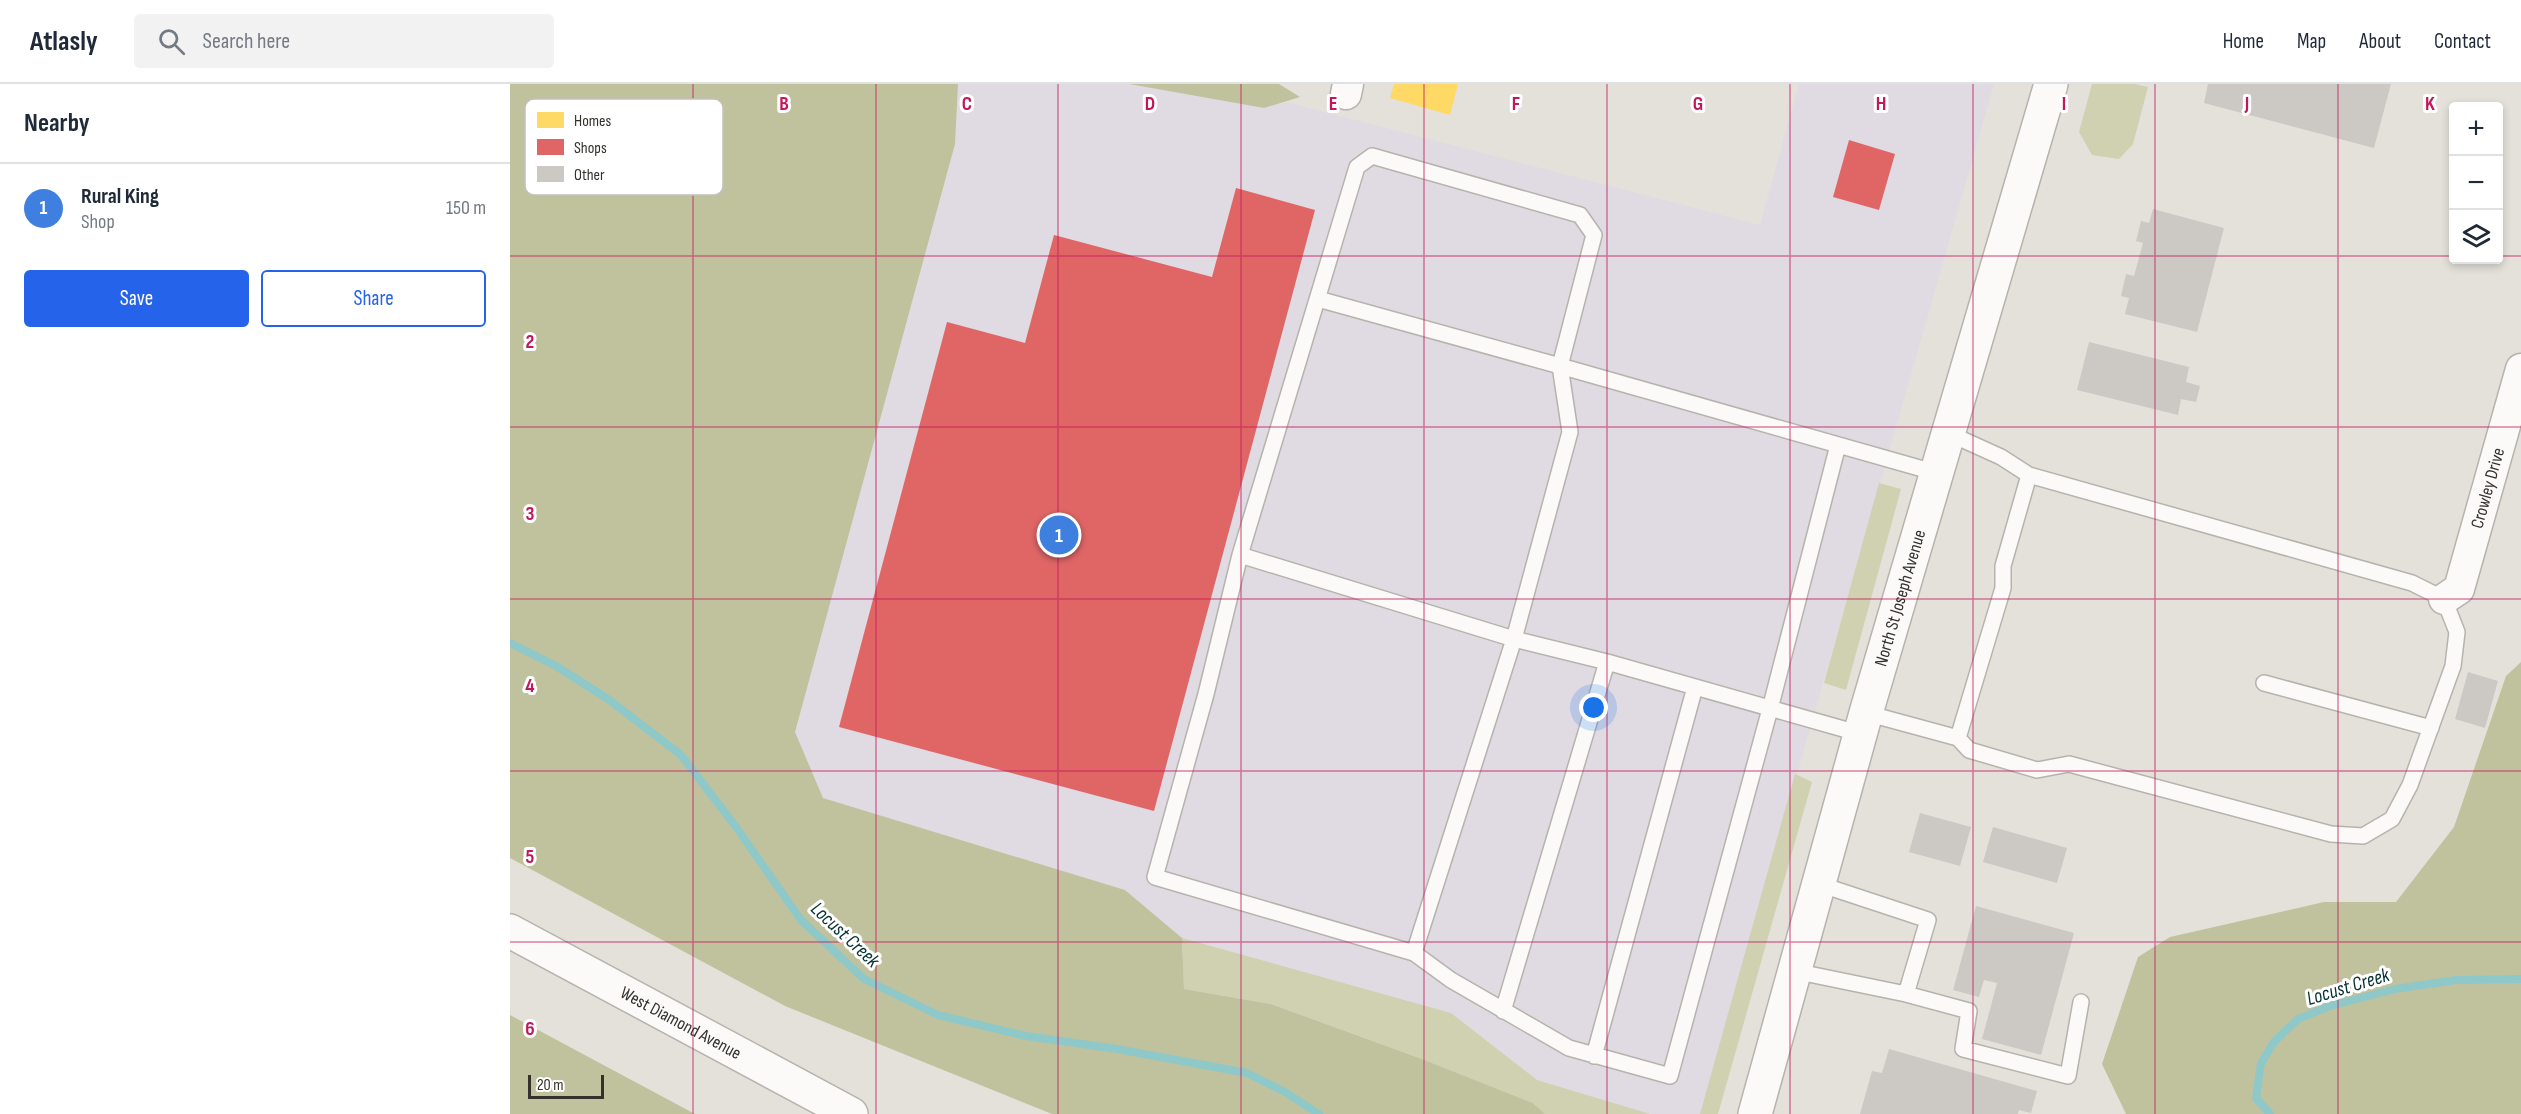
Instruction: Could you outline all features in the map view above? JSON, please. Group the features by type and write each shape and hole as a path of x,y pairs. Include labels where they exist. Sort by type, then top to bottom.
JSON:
{"main road":[{"name":"North St Joseph Avenue","path":"1755,1114 1864,724 2050,84"},
{"name":"West Diamond Avenue","path":"510,931 851,1114"}],"street":[{"name":"Crowley Drive","path":"2444,599 2459,589 2521,369"}],"lane":[{"path":"1414,953 1514,639 1570,432 1560,366 1594,234 1580,215 1372,156 1357,166 1240,555 1206,694 1155,877 1414,953 1451,980 1569,1048 1670,1076 1770,709 1838,445"},
{"path":"1318,299 1937,473"},
{"path":"1240,555 1514,639 1607,662 1770,709 1958,738 1969,750 2037,770 2069,764 2331,834 2363,836 2392,819 2410,785 2453,666 2457,632 2444,599 2412,582 2029,475 2001,457 1948,433"},
{"path":"1958,738 2002,588 2003,566 2029,475"},
{"path":"1503,1011 1607,662"},
{"path":"2264,683 2431,728"},
{"path":"1594,1056 1695,687"},
{"path":"1819,884 1928,920 1906,994"},
{"path":"1794,971 1906,994 1969,1011 1963,1048 2068,1076 2081,1002"}],"shaded area":[{"path":"958,84 1129,84 1264,108 1286,102 1760,225 1799,84 1994,84 1700,1114 1650,1114 1537,1080 1451,1013 1182,938 1125,890 823,798 794,732 955,144"}],"green space":[{"path":"510,84 958,84 955,144 795,732 823,798 1125,890 1182,938 1184,989 1271,1004 1422,1059 1533,1103 1545,1114 1052,1114 785,1006 510,858"},
{"path":"1129,84 1279,84 1300,97 1264,108"},
{"path":"2092,84 2135,84 2148,87 2133,144 2119,159 2092,155 2079,132"},
{"path":"1879,483 1901,489 1846,690 1824,683"},
{"path":"2521,662 2521,1114 2126,1114 2102,1064 2138,957 2170,937 2324,902 2396,902 2454,827 2506,676"},
{"path":"1795,774 1812,782 1718,1114 1700,1114"},
{"path":"1182,938 1451,1013 1537,1080 1650,1114 1545,1114 1533,1103 1422,1059 1271,1004 1184,989"},
{"path":"510,1015 695,1114 510,1114"}],"building: Homes":[{"path":"1394,84 1458,84 1450,115 1390,98"}],"building: Shops":[{"path":"1849,140 1895,154 1879,210 1833,197"},
{"path":"1236,188 1315,210 1154,811 839,727 947,322 1025,343 1054,235 1212,277"}],"building: Other":[{"path":"2208,84 2391,84 2374,148 2204,103"},
{"path":"2153,209 2224,228 2197,332 2125,314 2129,298 2121,296 2126,274 2134,276 2143,243 2136,241 2141,221 2149,223"},
{"path":"2089,342 2189,367 2186,382 2200,386 2196,402 2181,399 2178,415 2077,390"},
{"path":"2468,672 2498,681 2485,728 2455,719"},
{"path":"1920,813 1971,827 1960,866 1909,852"},
{"path":"1993,827 2067,848 2057,883 1983,862"},
{"path":"1976,906 2074,933 2041,1055 1982,1039 1997,983 1984,980 1979,997 1953,990"},
{"path":"1889,1049 2037,1091 2031,1113 2019,1110 2018,1114 1860,1114 1872,1071 1882,1073"}],"waterway":[{"name":"Locust Creek","path":"510,643 556,666 608,699 681,755 736,827 801,920 864,979 938,1015 1026,1036 1117,1049 1247,1073 1285,1092 1319,1114"},
{"name":"Locust Creek","path":"2270,1114 2256,1098 2261,1063 2274,1042 2298,1019 2330,1006 2395,989 2456,980 2521,979"}],"place":[{"name":"Rural King","path":"1059,535"}]}
